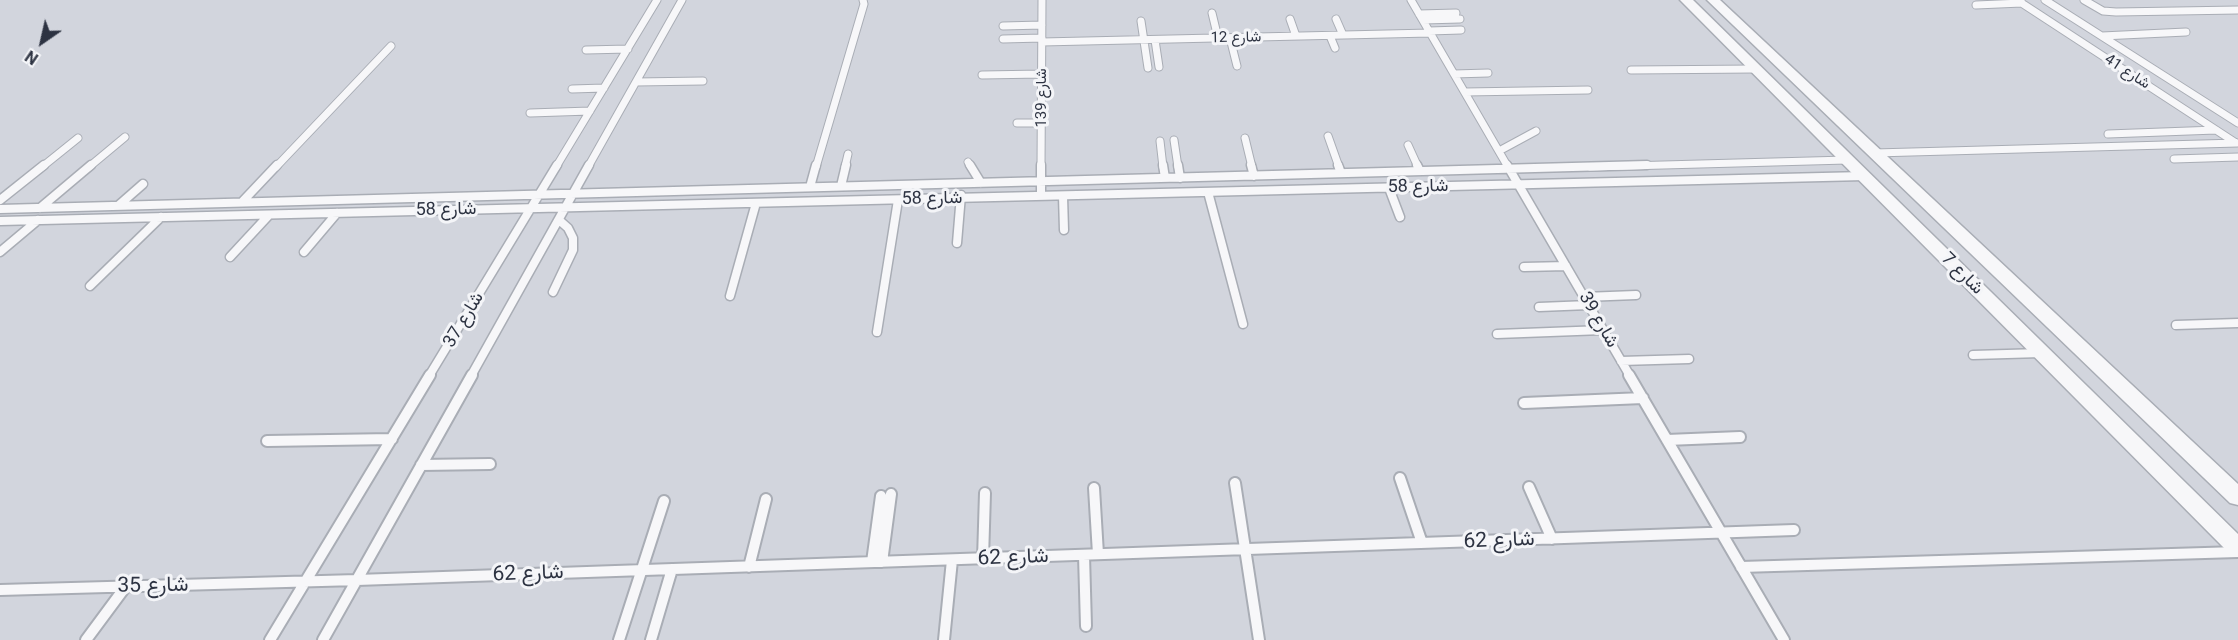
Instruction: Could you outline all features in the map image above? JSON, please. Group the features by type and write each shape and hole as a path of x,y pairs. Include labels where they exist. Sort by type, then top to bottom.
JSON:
{"street":[{"name":"شارع 7","path":"1686,0 2238,550"},
{"name":"شارع 7","path":"1713,0 2238,497"}],"lane":[{"name":"شارع 37","path":"270,640 657,0"},
{"name":"شارع 37","path":"323,640 682,0"},
{"path":"810,187 864,4 863,0"},
{"name":"شارع 139","path":"1041,196 1042,0"},
{"name":"شارع 39","path":"1411,0 1784,640"},
{"name":"شارع 41","path":"2045,0 2238,123"},
{"path":"2084,0 2103,10 2116,12 2238,10"},
{"path":"1976,5 2019,2"},
{"name":"شارع 41","path":"2019,2 2237,143"},
{"path":"1212,13 1218,38"},
{"path":"1421,17 1458,16"},
{"path":"1290,20 1296,36"},
{"path":"1336,20 1343,35"},
{"path":"1141,21 1148,68"},
{"path":"1003,26 1042,25"},
{"name":"شارع 12","path":"1004,39 1155,40 1461,30"},
{"path":"2102,36 2186,32"},
{"path":"1329,36 1335,48"},
{"path":"1230,38 1237,66"},
{"path":"1155,40 1159,67"},
{"path":"242,202 391,46"},
{"path":"586,50 628,49"},
{"path":"1631,70 1755,69"},
{"path":"1454,74 1488,73"},
{"path":"982,75 1042,74"},
{"path":"636,82 703,81"},
{"path":"572,89 604,88"},
{"path":"1465,92 1588,90"},
{"path":"530,112 590,111"},
{"path":"1017,123 1041,123"},
{"path":"2108,134 2216,130"},
{"path":"1499,151 1536,131"},
{"path":"1328,136 1341,173"},
{"path":"40,208 125,137"},
{"path":"0,200 78,138"},
{"path":"1245,138 1254,176"},
{"path":"1174,140 1180,178"},
{"path":"1160,141 1165,178"},
{"path":"1875,153 2237,143"},
{"path":"1408,145 1420,171"},
{"path":"841,186 848,154"},
{"path":"2174,159 2238,157"},
{"name":"شارع 58","path":"0,209 1847,160"},
{"path":"968,162 981,183"},
{"name":"شارع 58","path":"0,221 1864,177"},
{"path":"957,243 962,183"},
{"path":"119,206 143,184"},
{"path":"1389,188 1400,217"},
{"path":"1208,192 1243,324"},
{"path":"1062,196 1064,231"},
{"path":"877,332 898,200"},
{"path":"730,296 756,203"},
{"path":"304,252 337,213"},
{"path":"230,257 269,215"},
{"path":"90,286 161,217"},
{"path":"0,252 38,220"},
{"path":"553,292 573,250 573,238 568,228 559,220"},
{"path":"1524,267 1566,266"},
{"path":"1539,307 1636,295"},
{"path":"2176,325 2238,323"},
{"path":"1497,334 1603,330"},
{"path":"1972,355 2041,353"},
{"path":"1621,361 1689,359"},
{"path":"1524,403 1643,398"},
{"path":"1667,440 1740,437"},
{"path":"267,441 392,439"},
{"path":"421,465 490,464"},
{"path":"1400,478 1422,543"},
{"path":"1235,483 1259,640"},
{"path":"1528,487 1552,539"},
{"path":"1094,488 1098,554"},
{"path":"982,559 985,493"},
{"path":"877,562 886,495"},
{"path":"749,567 766,499"},
{"path":"620,640 664,501"},
{"name":"شارع 62","path":"305,582 1794,530"},
{"path":"1741,567 2238,550"},
{"path":"1084,555 1086,626"},
{"path":"944,640 952,560"},
{"path":"651,640 672,569"},
{"name":"شارع 35","path":"0,590 305,582"},
{"path":"86,640 126,586"}],"shaded area":[{"path":"0,0 2238,0 2238,640 0,640"}]}
